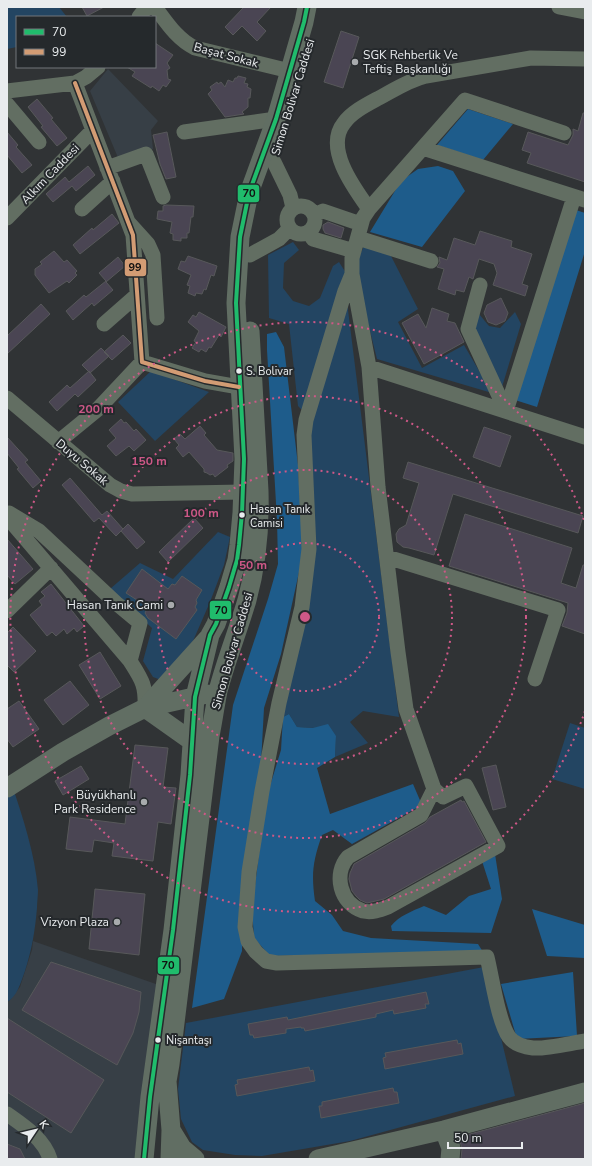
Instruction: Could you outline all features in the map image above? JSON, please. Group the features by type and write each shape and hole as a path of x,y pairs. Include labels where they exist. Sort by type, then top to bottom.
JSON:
{"main road":[{"name":"Simon Bolivar Caddesi","path":"144,1159 150,1097 173,930 193,742 195,697 210,635 223,606 234,574 239,545 244,459 239,387 236,303 240,237 250,193 276,118 308,7"},
{"name":"Simon Bolivar Caddesi","path":"170,1159 171,1130 167,1081 210,736 218,691 252,578 260,517 258,457 248,306 251,240 260,198 274,162 290,111 319,7"},
{"path":"145,708 210,635"},
{"path":"9,784 109,726 145,708 218,691"},
{"path":"145,708 193,742"},
{"path":"318,1159 444,1130 585,1092"},
{"path":"171,1130 182,1148 195,1159"},
{"path":"444,1130 451,1148 450,1159"}],"street":[{"path":"139,16 147,7"},
{"name":"Başat Sokak","path":"155,7 172,30 195,48 290,72"},
{"path":"559,7 585,12"},
{"path":"369,209 359,195 344,168 337,151 338,136 343,124 350,116 362,107 410,81 426,76 531,58 585,60"},
{"path":"7,91 75,83 86,77 97,68"},
{"path":"58,442 97,410 142,362 133,235 75,83"},
{"path":"434,789 421,815 348,857 344,861 341,869 341,888 344,896 356,907 364,911 373,912 388,907 498,846 466,786 443,798 434,789 406,709 378,487 369,367 352,274 352,258 363,218 369,209 465,100 564,133"},
{"path":"7,104 39,142"},
{"path":"184,132 276,118"},
{"name":"Alkım Caddesi","path":"7,218 93,130"},
{"path":"423,148 580,199 506,412"},
{"path":"82,210 110,174 146,154 163,197"},
{"path":"274,162 290,194 293,208"},
{"path":"303,206 314,215 314,225 309,232 301,235 289,229 287,225 287,216 293,208 303,206"},
{"path":"314,215 323,211 358,238"},
{"path":"128,222 148,244 153,255 157,318"},
{"path":"250,255 279,239 289,229"},
{"path":"309,232 313,239 358,238 432,261"},
{"path":"352,274 345,290 306,420 304,435 309,549 308,564 302,607 279,703 261,798 249,880 245,927 248,941 256,952 266,961 277,963 487,957 502,1023 509,1037 514,1042 520,1045 535,1048 585,1041"},
{"path":"480,285 468,329 506,412"},
{"path":"104,324 137,295"},
{"path":"142,362 205,380 239,387"},
{"path":"369,367 585,437"},
{"name":"Duyu Sokak","path":"7,398 110,486 121,491 132,494 243,492"},
{"path":"7,512 39,531 140,623 130,661"},
{"path":"7,517 130,661 140,677 146,691 145,708"},
{"path":"386,557 558,610 535,679"},
{"path":"7,611 51,568"},
{"path":"7,1114 30,1131 48,1151 50,1159"}],"shaded area":[{"path":"7,7 59,7 66,16 16,16 16,47 7,49"},
{"path":"108,69 158,121 151,130 153,149 119,160 90,91"},
{"path":"468,109 513,124 483,160 437,145"},
{"path":"438,166 453,171 465,191 422,247 370,232 401,181 418,169"},
{"path":"576,210 585,213 585,251 537,407 515,400"},
{"path":"293,242 299,250 284,263 283,288 293,301 309,306 320,298 333,266 339,262 346,273 303,411 298,406 289,324 269,318 268,255"},
{"path":"364,246 391,256 418,309 398,322 422,368 464,345 492,393 377,359 364,307 359,274 359,257"},
{"path":"347,302 399,717 363,711 350,722 368,743 335,757 336,736 313,728 297,727 289,714 283,717 299,644 306,420"},
{"path":"515,312 521,324 502,387 473,329 479,314 489,326 500,328"},
{"path":"276,332 284,347 298,465 303,554 281,654 264,708 261,763 242,894 242,951 224,999 192,1008 233,705 278,564 277,520 267,350 267,334"},
{"path":"151,371 209,392 155,441 118,402"},
{"path":"218,532 230,537 224,565 193,641 161,680 153,677 143,661 152,628 110,589 140,563 173,579"},
{"path":"289,714 297,727 313,728 328,724 336,736 335,757 317,768 330,814 413,784 422,805 352,844 333,830 322,835 313,875 315,901 332,915 343,931 371,938 478,944 483,952 270,956 254,938 252,909 266,799 281,750 283,717"},
{"path":"570,723 585,728 585,789 552,779"},
{"path":"12,785 31,850 38,892 34,932 27,963 18,989 13,997 7,1002 7,788"},
{"path":"495,854 502,899 491,933 392,931 391,926 398,919 419,908 424,906 446,915 469,896 491,889 482,861"},
{"path":"532,909 585,925 585,958 547,956"},
{"path":"33,941 173,990 137,1159 7,1159 7,1002 20,987 32,950"},
{"path":"484,967 515,1096 350,1141 262,1156 235,1155 203,1150 192,1142 181,1119 178,1089 186,1023"},
{"path":"573,972 577,1036 517,1039 501,984"}],"building":[{"path":"82,7 104,7 87,16"},
{"path":"244,7 271,7 257,22 266,31 257,41 242,26 233,35 225,27"},
{"path":"341,31 359,37 343,88 324,82"},
{"path":"156,44 173,55 167,63 170,68 167,70 168,79 171,80 166,87 163,85 159,91 152,86 151,88 132,76 135,72 129,68 156,68"},
{"path":"238,76 246,78 244,83 248,84 247,87 251,89 250,98 248,98 248,107 242,112 244,114 225,117 208,94 212,90 210,87 217,82 218,84 221,82 225,87 228,80 233,82"},
{"path":"37,99 67,138 57,146 41,127 43,126 28,107"},
{"path":"583,113 585,113 585,182 527,163 531,153 522,150 528,132 568,145 573,135 573,129 578,131"},
{"path":"7,132 18,145 16,147 32,165 22,173 7,155"},
{"path":"167,132 176,177 166,179 160,164 153,135"},
{"path":"88,166 95,175 76,191 72,186 53,202 46,194 65,177 69,182"},
{"path":"163,206 194,206 193,217 191,217 187,238 181,238 181,241 173,240 173,234 170,233 172,222 157,219 158,211 163,211"},
{"path":"112,214 119,223 80,254 73,245 92,228 93,230"},
{"path":"328,222 344,228 341,238 325,233 323,225"},
{"path":"480,231 512,241 511,247 532,254 522,284 528,286 525,296 493,285 497,273 494,264 479,259 473,279 469,277 464,292 456,290 455,295 438,289 444,269 437,267 440,263 439,257 447,260 454,238 475,245"},
{"path":"54,251 64,262 67,260 77,271 75,273 77,275 69,283 67,281 49,293 35,275 35,269 42,264 40,262"},
{"path":"188,256 217,266 214,276 211,275 206,290 204,289 202,294 196,293 195,296 188,293 190,286 187,285 191,275 178,269 181,261 185,262"},
{"path":"118,257 125,266 106,282 113,290 94,306 92,303 73,320 66,311 84,295 86,297 106,281 99,273"},
{"path":"501,298 508,313 505,321 496,325 488,322 484,313 487,305"},
{"path":"41,304 50,314 7,354 7,336"},
{"path":"432,308 449,314 447,321 455,323 464,342 424,364 402,323 418,314 426,328"},
{"path":"199,312 226,327 221,337 219,335 211,348 209,347 206,352 201,349 199,352 192,348 196,342 194,341 199,331 188,322 193,315 196,317"},
{"path":"123,335 131,343 112,360 104,352"},
{"path":"101,348 109,356 90,373 82,365"},
{"path":"89,371 96,380 78,397 75,394 57,411 49,402 67,385 70,388"},
{"path":"121,419 134,431 136,429 146,440 134,451 129,446 116,456 107,446 116,438 109,430"},
{"path":"200,426 206,433 204,435 217,450 233,453 233,461 215,477 213,474 210,475 204,472 204,469 189,452 183,457 176,448 179,445 174,439 180,434 185,439"},
{"path":"484,427 511,436 500,467 473,457"},
{"path":"7,437 28,460 25,462 41,481 33,488 17,469 19,468 7,453"},
{"path":"408,462 583,516 578,533 453,494 434,555 403,547 397,542 396,534 399,529 406,525 419,483 403,478"},
{"path":"70,478 102,515 107,511 123,529 116,536 99,518 94,522 62,485"},
{"path":"465,514 572,548 561,583 576,588 583,565 585,565 585,634 562,626 567,613 568,603 449,566"},
{"path":"194,518 203,528 168,562 159,552"},
{"path":"128,524 145,542 137,549 121,531"},
{"path":"7,539 33,569 15,584 7,575"},
{"name":"Hasan Tanık Cami","path":"142,569 168,589 172,584 175,585 182,576 202,590 196,600 197,603 195,607 197,610 176,639 148,618 145,613 148,607 126,593"},
{"path":"51,584 84,626 77,632 74,628 67,634 64,629 56,636 52,632 47,636 30,615 42,605 39,601 45,596 41,592"},
{"path":"13,627 36,651 14,672 7,665 7,633"},
{"path":"100,652 121,686 100,699 79,665"},
{"path":"70,681 89,705 63,725 44,700"},
{"path":"19,701 39,729 13,747 7,739 7,709"},
{"name":"Büyükhanlı Park Residence","path":"135,745 168,748 163,787 176,788 171,824 158,822 153,861 112,856 114,843 94,840 92,852 66,849 70,817 125,824"},
{"path":"496,765 506,807 493,810 482,768"},
{"path":"81,766 89,779 63,795 55,781"},
{"path":"461,800 462,802 464,801 486,842 384,899 367,903 360,900 356,896 352,891 349,879 354,864 425,823 430,817"},
{"name":"Vizyon Plaza","path":"95,889 145,894 139,955 89,949"},
{"path":"51,962 141,992 139,1012 133,1033 117,1065 22,1010"},
{"path":"426,992 429,1004 425,1004 426,1008 394,1014 393,1010 376,1014 376,1017 305,1031 304,1028 301,1027 286,1029 286,1033 267,1036 254,1038 253,1035 250,1035 248,1024 287,1017 288,1020"},
{"path":"7,1018 104,1080 71,1133 7,1092"},
{"path":"457,1040 458,1044 461,1043 463,1054 385,1069 383,1058 386,1057 385,1053"},
{"path":"309,1067 310,1071 313,1070 315,1081 237,1096 235,1085 238,1084 237,1080"},
{"path":"393,1088 394,1092 397,1092 399,1103 321,1118 319,1106 322,1106 322,1102"},
{"path":"585,1103 585,1159 461,1159 462,1149 459,1137"},
{"path":"7,1144 20,1149 25,1159 7,1159"}],"transit line":[{"name":"70","path":"144,1159 150,1097 173,930 190,775 195,697 210,635 216,624 229,587 237,560 239,545 244,459 236,303 240,237 249,193 276,119 307,7"},
{"name":"99","path":"75,83 133,235 142,362 205,381 239,387"}],"place":[{"name":"SGK Rehberlik Ve Teftiş Başkanlığı","path":"355,62"},
{"name":"S. Bolivar","path":"239,371"},
{"name":"Hasan Tanık Camisi","path":"242,515"},
{"name":"Hasan Tanık Cami","path":"171,605"},
{"name":"Büyükhanlı Park Residence","path":"144,802"},
{"name":"Vizyon Plaza","path":"117,922"},
{"name":"Nişantaşı","path":"158,1040"}]}
